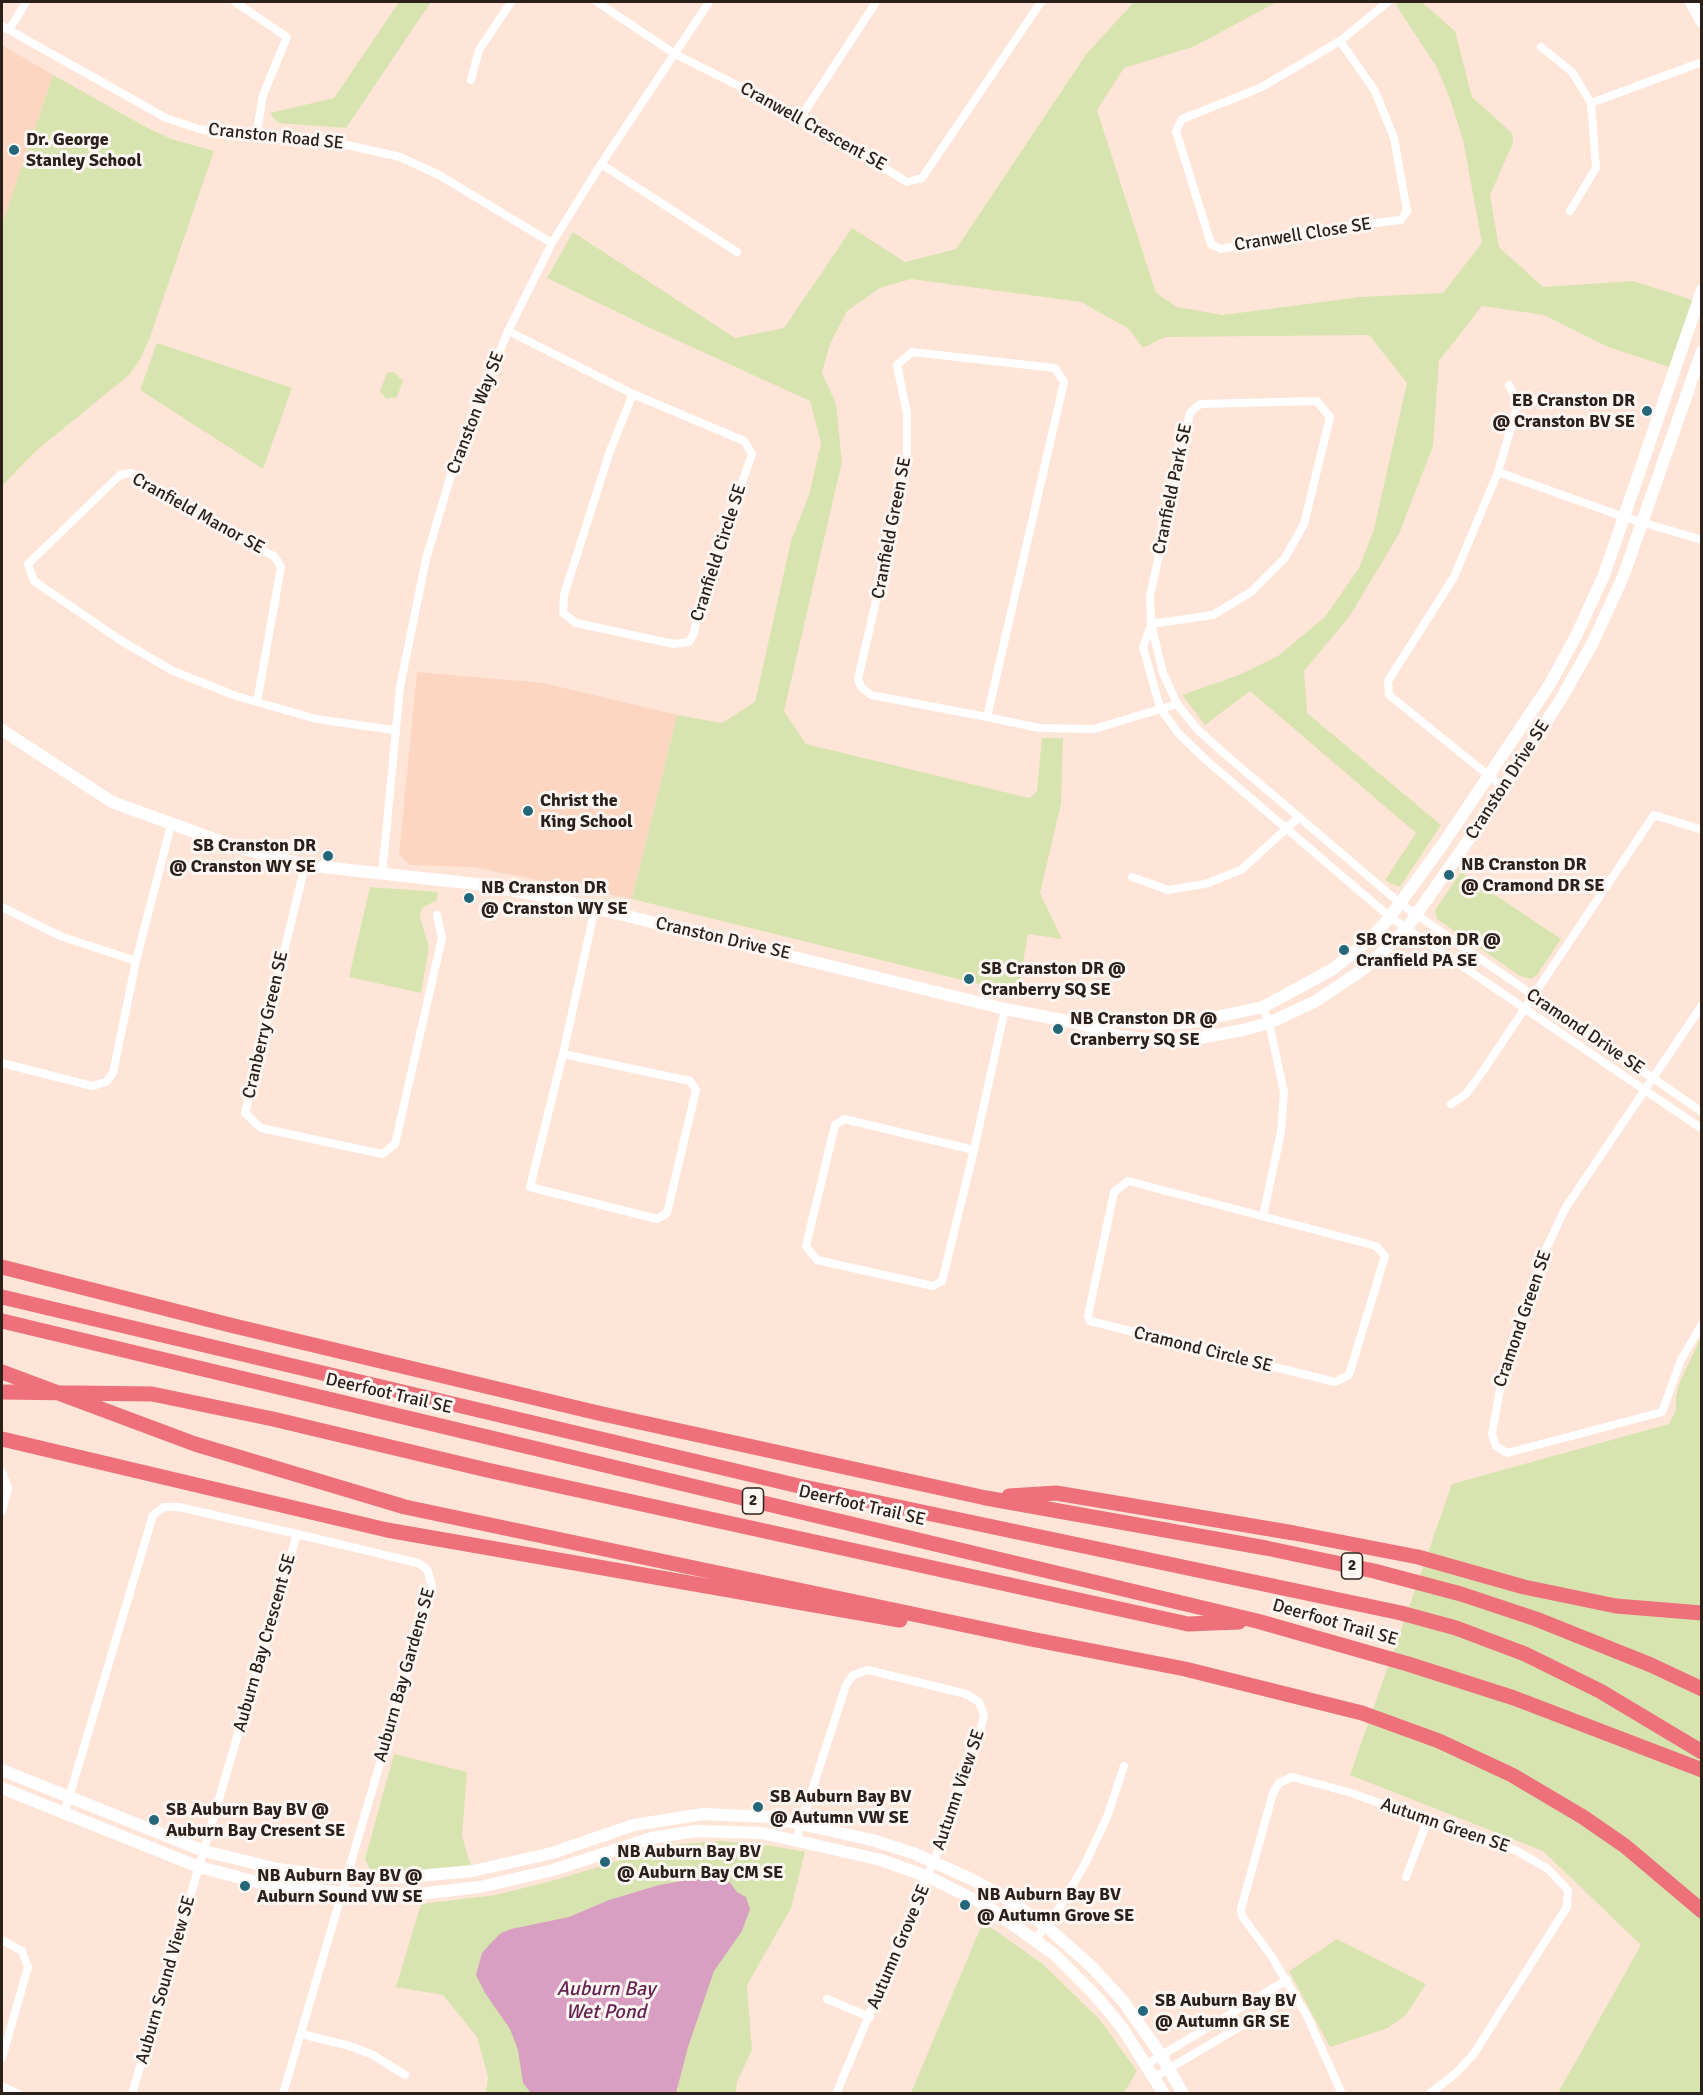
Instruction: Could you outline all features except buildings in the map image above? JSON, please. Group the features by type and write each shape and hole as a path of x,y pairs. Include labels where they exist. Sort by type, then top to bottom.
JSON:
{"highway":[{"name":"Deerfoot Trail SE","path":"2,1266 230,1325 587,1410 986,1498 1266,1548 1385,1574 1536,1619 1651,1665 1701,1689"},
{"path":"2,1297 799,1486 1401,1613 1456,1628 1525,1654 1600,1691 1701,1752"},
{"name":"Deerfoot Trail SE","path":"2,1321 1257,1621 1408,1664 1507,1696 1701,1770"},
{"path":"2,1372 195,1444 405,1507 1185,1669 1362,1713 1439,1741 1512,1775 1583,1816 1634,1853 1701,1911"},
{"path":"3,1392 152,1394 216,1406 487,1470 1188,1624 1257,1621"},
{"path":"2,1438 387,1530 967,1632 986,1629"},
{"path":"986,1498 1056,1493 1294,1533 1418,1557 1524,1587 1616,1606 1701,1613"}],"street":[{"path":"5,28 26,2"},
{"path":"236,2 287,37 263,95 256,137"},
{"path":"471,80 479,50 511,2"},
{"name":"Cranwell Crescent SE","path":"597,2 675,54 801,117 907,182 922,178 1041,2"},
{"name":"Cranston Way SE","path":"382,875 394,730 426,559 453,468 508,332 552,243 601,164 709,2"},
{"path":"801,117 876,2"},
{"name":"Cranwell Close SE","path":"1341,41 1379,100 1394,138 1407,211 1401,220 1316,230 1221,249 1210,244 1176,131 1182,119 1260,88 1341,41 1388,2"},
{"path":"1691,2 1701,22"},
{"name":"Cranston Road SE","path":"5,28 166,118 199,129 256,137 333,142 400,157 439,175 552,243"},
{"path":"1541,47 1572,72 1591,103 1596,168 1570,211"},
{"path":"1591,103 1701,62"},
{"path":"601,164 737,252"},
{"name":"Cranston Drive SE","path":"1078,1023 1192,1022 1263,1007 1333,969 1371,938 1390,917 1550,684 1576,636 1604,574 1683,347 1695,328 1701,290"},
{"name":"Cranfield Circle SE","path":"508,332 633,394 744,441 752,454 701,599 694,633 688,642 674,644 576,623 563,613 564,595 606,462 633,394"},
{"path":"1683,347 1701,352"},
{"name":"Cranfield Green SE","path":"987,717 1064,382 1055,368 912,352 897,364 907,414 907,466 858,679 861,687 871,695 1039,728 1094,729 1177,704"},
{"name":"Cranston Drive SE","path":"2,730 112,802 236,847 305,865 485,885 595,908 1005,1009 1078,1023 1118,1036 1156,1040 1189,1040 1269,1023 1316,1001 1365,968 1406,929 1561,699 1592,644 1623,577 1701,352"},
{"path":"1503,787 1486,776 1389,695 1388,681 1427,623 1454,577 1498,472 1518,404 1509,385"},
{"name":"Cranfield Park SE","path":"1151,624 1213,615 1251,592 1285,558 1304,524 1330,417 1317,401 1200,404 1190,413 1150,596 1151,624 1163,673 1177,704 1198,730 1401,904"},
{"path":"1498,472 1624,517 1701,540"},
{"name":"Cranfield Manor SE","path":"257,702 281,567 274,556 228,534 131,473 120,475 28,564 34,581 120,640 173,671 257,702 316,719 394,730"},
{"name":"Cranfield Park SE","path":"1151,624 1143,647 1160,708 1179,734 1206,760 1390,917"},
{"path":"1451,1104 1466,1094 1525,1010 1654,815 1701,830"},
{"path":"1132,877 1168,890 1205,884 1241,870 1298,818"},
{"path":"2,1063 92,1086 106,1082 116,1063 136,961 171,825"},
{"name":"Cranberry Green SE","path":"305,865 245,1113 261,1128 382,1154 395,1144 442,938 437,915"},
{"name":"Cramond Drive SE","path":"1390,917 1643,1091 1652,1078 1401,904"},
{"path":"2,907 60,936 136,961"},
{"path":"563,1054 690,1081 696,1090 667,1213 657,1219 530,1187 563,1054 595,908"},
{"path":"1701,1005 1652,1078 1701,1112"},
{"path":"1263,1007 1269,1023 1284,1092 1281,1132 1263,1216"},
{"path":"974,1149 844,1119 834,1125 806,1246 817,1260 933,1286 942,1281 974,1149 1005,1009"},
{"path":"1643,1091 1701,1129"},
{"name":"Cramond Green SE","path":"1643,1091 1566,1207 1545,1251 1505,1361 1492,1434 1496,1446 1507,1453 1662,1412 1680,1360 1701,1324"},
{"name":"Cramond Circle SE","path":"1128,1181 1263,1216 1376,1246 1385,1256 1349,1376 1335,1382 1090,1321 1088,1316 1114,1192 1128,1181"},
{"path":"2,1472 8,1488 2,1510"},
{"name":"Auburn Bay Crescent SE","path":"63,1814 149,1522 156,1511 164,1507 179,1507 297,1534 199,1867"},
{"name":"Auburn Bay Gardens SE","path":"297,1534 418,1563 427,1569 431,1578 431,1591 347,1877"},
{"name":"Autumn View SE","path":"796,1840 846,1685 853,1676 868,1670 971,1695 981,1705 983,1718 929,1877"},
{"path":"1035,1940 1071,1890 1094,1848 1124,1766"},
{"path":"2,1770 204,1851 278,1869 347,1877 407,1878 473,1871 552,1853 634,1825 680,1816 749,1815 872,1840 935,1862 1001,1895 1046,1926 1108,1984 1161,2055 1183,2094"},
{"name":"Autumn Green SE","path":"1342,2094 1318,2038 1295,1994 1242,1916 1240,1905 1273,1793 1279,1783 1292,1778 1300,1778 1428,1819 1533,1859 1563,1882 1569,1896 1568,1907 1473,2055 1455,2074 1429,2094"},
{"path":"2,1788 199,1867 268,1884 342,1893 419,1894 480,1887 553,1870 628,1844 671,1834 722,1830 762,1833 881,1860 929,1877 987,1906 1035,1940 1093,1993 1121,2025 1164,2094"},
{"path":"1406,1877 1428,1819"},
{"name":"Auburn Sound View SE","path":"132,2094 199,1867"},
{"path":"283,2094 347,1877"},
{"name":"Autumn Grove SE","path":"837,2094 929,1877"},
{"path":"2,1940 22,1951 28,1966 2,2058"},
{"path":"1147,2064 1287,1980"},
{"path":"1155,2077 1295,1994"},
{"name":"Autumn Grove SE","path":"827,1999 870,2017"},
{"path":"301,2034 350,2046 373,2055 405,2076"},
{"path":"2,2086 19,2094"}],"shaded area":[{"name":"Dr. George Stanley School","path":"2,45 53,75 2,225"},
{"name":"Christ the King School","path":"417,672 544,683 677,715 632,899 473,867 410,865 399,855"}],"green space":[{"path":"399,2 431,2 346,128 278,123 270,113 334,98"},
{"path":"1134,2 1277,2 1193,47 1124,68 1097,110 1156,293 1177,307 1223,315 1360,297 1443,293 1482,243 1463,140 1449,96 1436,66 1396,5 1400,2 1422,2 1455,31 1472,97 1512,133 1513,143 1490,195 1499,247 1543,287 1633,281 1693,300 1669,367 1608,347 1544,315 1482,306 1439,361 1433,446 1399,534 1349,617 1304,671 1307,713 1441,825 1400,887 1392,884 1385,880 1416,833 1250,691 1205,725 1182,695 1239,675 1278,656 1325,617 1359,568 1374,529 1407,383 1369,335 1165,337 1143,348 1129,329 1081,302 911,279 880,288 847,311 830,344 822,373 836,404 842,462 784,711 806,744 1029,798 1037,791 1042,738 1063,738 1061,804 1040,893 1062,939 1028,934 1018,990 1003,990 632,899 677,715 722,723 755,702 791,541 809,495 821,443 810,401 547,278 573,232 735,338 784,328 852,228 905,262 956,249 1087,53"},
{"path":"53,75 171,139 214,151 140,360 129,375 36,451 2,486 2,225"},
{"path":"157,343 292,388 263,469 140,390"},
{"path":"394,372 403,381 397,397 386,399 380,391 387,373"},
{"path":"1461,872 1561,939 1537,975 1531,979 1520,976 1437,919 1435,910"},
{"path":"370,887 438,892 437,900 422,908 420,917 429,947 421,993 349,977"},
{"path":"1701,1337 1701,2093 1558,2093 1641,1945 1543,1851 1350,1775 1452,1484 1669,1424 1676,1410 1679,1384"},
{"path":"394,1754 467,1772 462,1836 471,1867 439,1871 371,1871 365,1859"},
{"path":"721,1841 805,1852 791,1908 747,1985 752,2050 737,2082 736,2093 486,2093 488,2077 477,2037 443,1995 396,1987 421,1904 496,1895 559,1879 670,1845"},
{"path":"983,1922 1043,1964 1100,2020 1137,2071 1124,2093 911,2093"},
{"path":"1337,1939 1426,1984 1405,2016 1388,2028 1330,2047 1289,1971"}],"water":[{"name":"Auburn Bay Wet Pond","path":"716,1875 728,1880 737,1892 746,1897 750,1909 742,1931 714,1971 688,2047 676,2093 531,2093 523,2083 518,2050 510,2029 485,1993 476,1975 482,1953 501,1933 511,1929 569,1917 609,1900 659,1885"}],"place":[{"name":"Dr. George Stanley School","path":"14,150"},
{"name":"EB Cranston DR @ Cranston BV SE","path":"1647,411"},
{"name":"Christ the King School","path":"528,811"},
{"name":"SB Cranston DR @ Cranston WY SE","path":"328,856"},
{"name":"NB Cranston DR @ Cramond DR SE","path":"1449,875"},
{"name":"NB Cranston DR @ Cranston WY SE","path":"469,898"},
{"name":"SB Cranston DR @ Cranfield PA SE","path":"1344,950"},
{"name":"SB Cranston DR @ Cranberry SQ SE","path":"969,979"},
{"name":"NB Cranston DR @ Cranberry SQ SE","path":"1058,1029"},
{"name":"SB Auburn Bay BV @ Autumn VW SE","path":"758,1807"},
{"name":"SB Auburn Bay BV @ Auburn Bay Cresent SE","path":"154,1820"},
{"name":"NB Auburn Bay BV @ Auburn Bay CM SE","path":"605,1862"},
{"name":"NB Auburn Bay BV @ Auburn Sound VW SE","path":"245,1886"},
{"name":"NB Auburn Bay BV @ Autumn Grove SE","path":"965,1905"},
{"name":"SB Auburn Bay BV @ Autumn GR SE","path":"1143,2011"}]}
